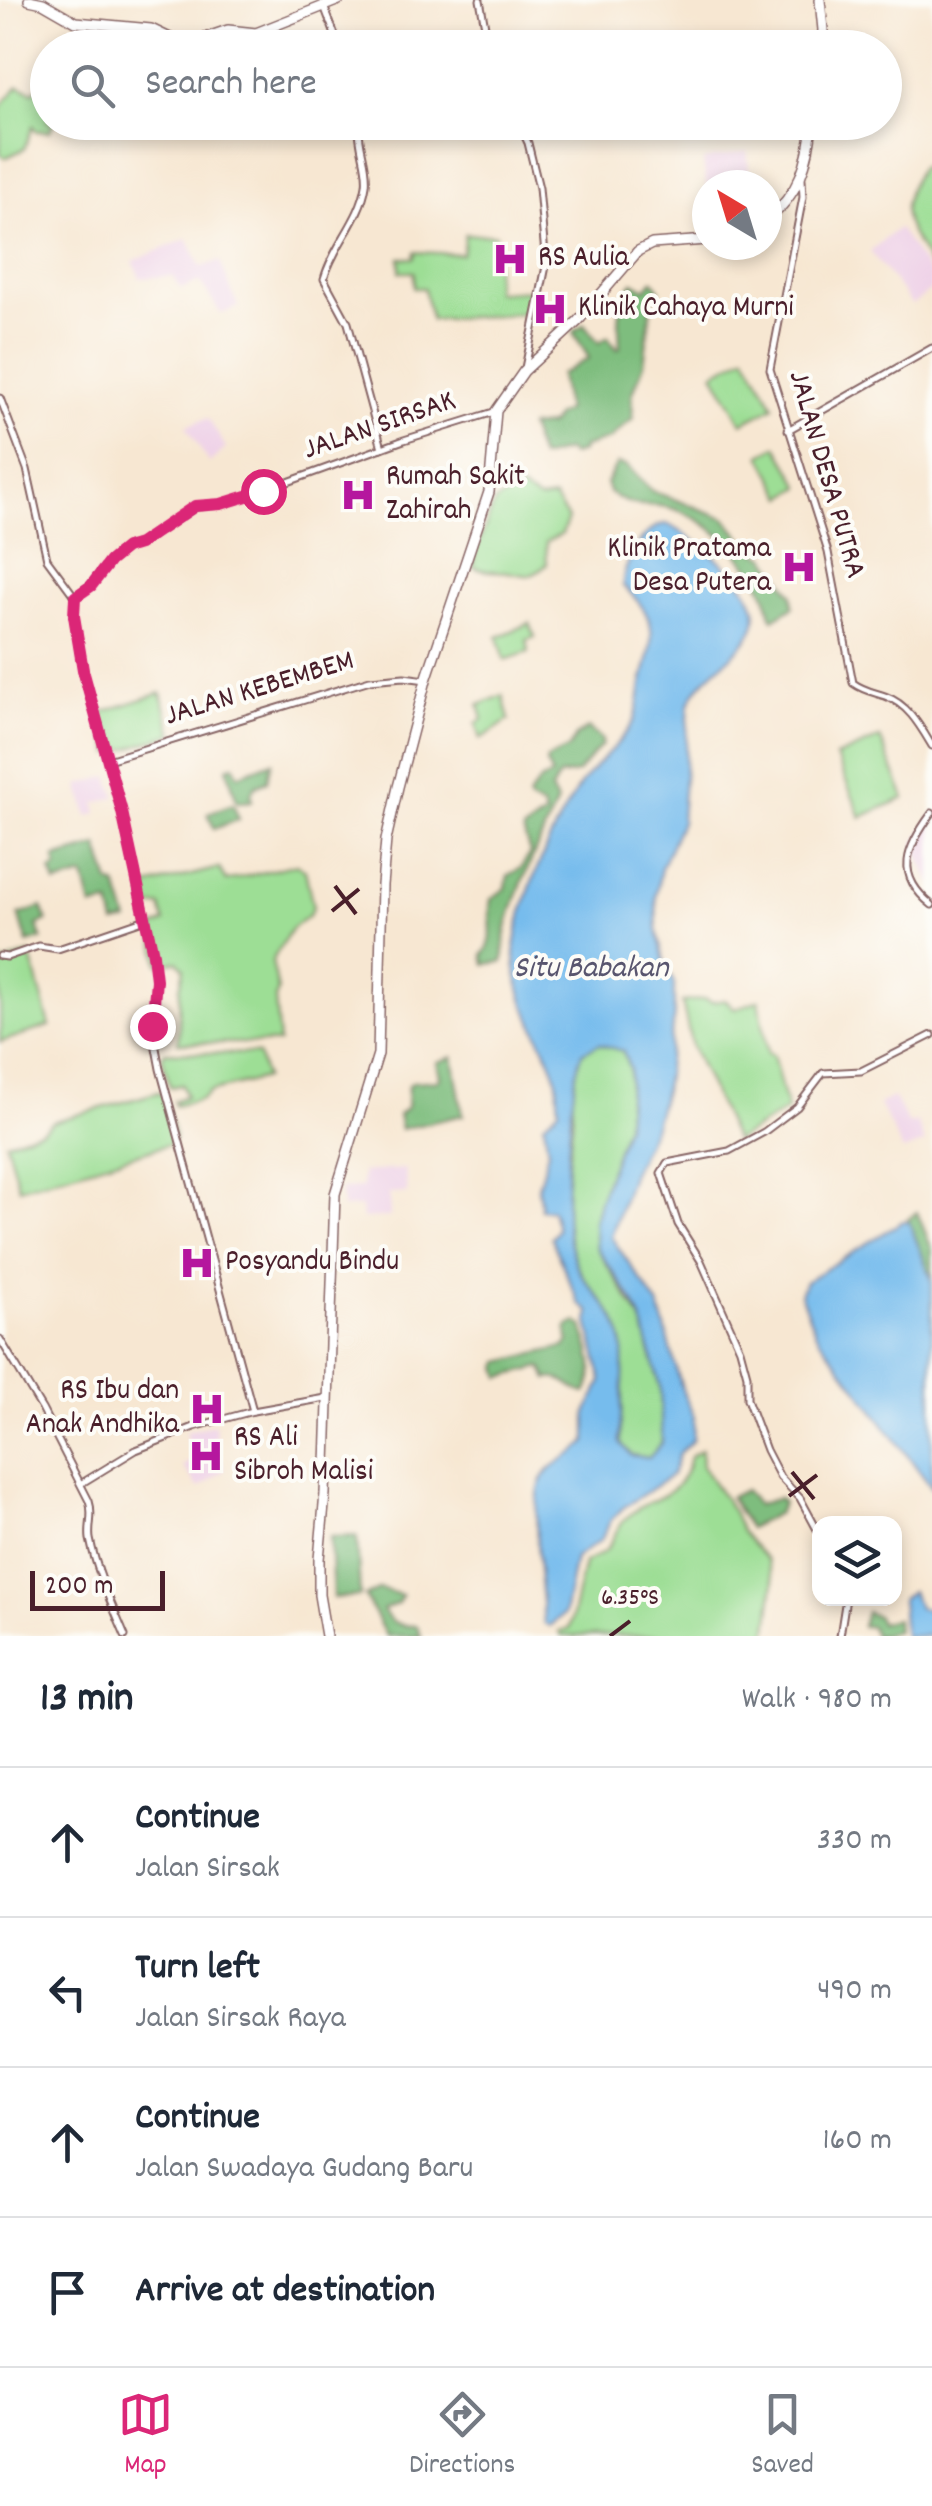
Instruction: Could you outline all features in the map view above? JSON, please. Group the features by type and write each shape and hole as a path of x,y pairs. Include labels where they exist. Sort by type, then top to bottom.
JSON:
{"main road":[{"path":"29,0 48,5 76,22 153,30"},
{"path":"264,30 339,0"},
{"path":"820,0 823,30"},
{"path":"782,207 798,194 811,140"},
{"path":"326,1636 318,1595 318,1559 336,1194 378,1054 386,840 426,680 488,492 496,411 524,371 578,320 638,251 652,244 692,241"}],"street":[{"path":"480,0 486,30"},
{"path":"324,6 333,30"},
{"path":"358,140 366,186 324,279 348,323 382,448"},
{"path":"524,371 546,266 539,188 527,140"},
{"name":"JALAN DESA PUTRA","path":"798,194 780,326 770,369 828,552 854,683 862,690 899,702 932,746"},
{"path":"788,430 932,348"},
{"path":"0,398 26,468 44,551 75,597 80,653 156,974 152,1026 160,1069 252,1411"},
{"name":"JALAN SIRSAK","path":"75,597 91,586 126,548 139,544 195,506 249,496 496,411"},
{"name":"JALAN KEBEMBEM","path":"108,760 370,680 426,680"},
{"path":"932,813 916,836 907,869 912,886 932,905"},
{"path":"0,956 7,958 39,946 58,949 146,919"},
{"path":"812,1520 800,1498 780,1477 766,1450 746,1400 747,1374 740,1349 701,1261 678,1224 661,1174 668,1163 718,1154 764,1132 796,1107 823,1073 861,1072 932,1035"},
{"path":"0,1338 82,1483 93,1512 89,1528 99,1572 125,1636"},
{"path":"82,1483 138,1449 194,1427 252,1411 328,1398"},
{"path":"840,1636 845,1606"}],"shaded area":[{"path":"747,151 749,170 704,170 703,160"},
{"path":"898,228 932,277 932,289 912,305 870,251"},
{"path":"187,239 201,267 220,261 238,307 221,314 200,281 181,289 173,276 140,278 133,261"},
{"path":"208,418 226,448 209,463 186,426"},
{"path":"109,776 116,797 96,803 98,813 88,816 79,785"},
{"path":"932,817 932,885 914,844"},
{"path":"893,1097 909,1124 917,1122 925,1143 903,1151 879,1104"},
{"path":"405,1169 407,1193 389,1194 390,1217 362,1219 361,1207 342,1208 341,1189 362,1188 362,1172"},
{"name":"RS Ali Sibroh Malisi","path":"215,1424 217,1452 225,1470 199,1488 183,1466 194,1460 185,1432"}],"green space":[{"path":"19,86 30,90 30,134 24,149 5,158 0,154 0,106"},
{"path":"932,166 932,269 909,230 905,209 920,167"},
{"path":"465,234 496,235 495,292 536,290 532,313 431,320 424,288 414,288 414,272 400,272 400,258 414,258 415,252 462,254"},
{"path":"653,280 660,290 652,300 644,364 632,395 633,418 610,439 583,447 582,452 571,455 567,451 540,458 529,427 550,425 566,411 560,375 589,358 573,332 584,324 599,343 608,337 620,348 624,298 633,282 646,289"},
{"path":"746,355 774,406 742,423 714,373"},
{"path":"777,446 801,487 784,497 761,455"},
{"path":"617,464 627,466 652,491 725,518 751,549 767,557 792,594 793,607 773,619 757,578 726,542 702,522 674,509 627,502 609,492 606,483"},
{"path":"520,489 539,500 554,498 568,519 562,534 546,542 547,564 529,575 473,567 495,502"},
{"path":"530,623 535,637 527,640 529,652 505,660 498,637"},
{"path":"161,693 173,734 111,754 99,713"},
{"path":"503,695 509,720 481,739 476,724 483,719 479,705"},
{"path":"588,728 602,740 602,745 577,773 559,776 551,790 557,802 514,903 503,962 485,964 483,955 491,935 491,899 506,888 508,876 521,868 530,853 523,831 545,815 542,807 528,797 540,781 552,775 547,759 569,748 576,736"},
{"path":"880,738 905,798 861,817 836,757"},
{"path":"272,762 267,781 255,786 252,801 237,802 227,768 234,765 238,775"},
{"path":"233,804 239,819 214,829 208,813"},
{"path":"98,846 128,921 115,924 110,904 92,907 84,876 56,884 51,871 57,868 55,858"},
{"path":"297,864 305,870 313,907 291,929 272,961 278,991 275,999 279,1043 178,1043 184,968 178,961 159,964 153,928 165,922 161,906 148,907 144,887 219,868 226,881"},
{"path":"42,907 47,921 37,925 42,939 28,943 19,915"},
{"path":"30,953 50,1026 0,1042 0,961"},
{"path":"725,1000 735,1009 759,1000 768,1054 773,1055 787,1110 735,1141 692,1047 682,1002"},
{"path":"599,1044 623,1051 630,1070 626,1125 594,1222 596,1247 642,1321 660,1387 662,1443 649,1458 631,1455 620,1442 622,1342 615,1320 576,1263 568,1230 566,1195 573,1078 583,1052"},
{"path":"165,1052 258,1054 265,1078 209,1092 202,1099 175,1106 174,1101 186,1096 182,1085 170,1087 162,1057"},
{"path":"453,1057 463,1115 401,1129 398,1115 407,1107 408,1085 438,1080 437,1062"},
{"path":"159,1092 164,1096 175,1137 171,1144 19,1188 6,1142 43,1130 52,1122"},
{"path":"917,1212 932,1249 932,1280 906,1221"},
{"path":"577,1322 583,1326 592,1360 592,1377 586,1393 548,1379 542,1367 501,1377 500,1362 565,1347 569,1341 567,1327"},
{"path":"701,1450 702,1466 733,1511 741,1531 767,1560 774,1582 767,1636 561,1636 559,1632 569,1629 584,1563 606,1549 631,1514 670,1491 685,1472 690,1457"},
{"path":"745,1490 757,1505 779,1498 783,1503 778,1513 749,1528 730,1497"},
{"path":"357,1536 360,1596 333,1598 330,1537"},
{"path":"380,1589 402,1595 398,1603 383,1610 397,1623 417,1626 421,1636 386,1636 365,1596"},
{"path":"866,1612 877,1616 880,1623 896,1619 897,1631 874,1636 871,1627 862,1626"}],"water":[{"name":"Situ Babakan","path":"667,524 711,553 740,582 755,612 749,636 702,683 689,704 681,822 661,868 656,896 657,929 665,965 674,983 664,1091 611,1237 659,1306 694,1417 693,1440 679,1453 672,1475 623,1508 611,1520 601,1540 575,1558 564,1614 549,1626 544,1624 537,1547 539,1488 548,1471 587,1442 587,1413 602,1381 588,1322 590,1312 579,1303 551,1238 557,1229 552,1210 541,1209 538,1187 548,1151 544,1123 559,1109 557,1087 519,986 515,953 526,899 559,821 578,788 626,733 637,714 651,629 643,608 623,586 624,577 636,547 659,526","holes":["599,1044 623,1051 630,1070 626,1125 594,1222 596,1247 642,1321 660,1387 662,1443 649,1458 631,1455 620,1442 621,1334 576,1264 567,1226 569,1135 579,1063 583,1052"]},
{"path":"903,1221 909,1222 932,1280 932,1488 816,1334 800,1294 805,1282"},
{"path":"912,1591 918,1608 932,1610 932,1636 904,1636 902,1598"}],"place":[{"name":"RS Aulia","path":"510,259"},
{"name":"Klinik Cahaya Murni","path":"550,309"},
{"name":"Rumah Sakit Zahirah","path":"358,495"},
{"name":"Klinik Pratama Desa Putera","path":"799,567"},
{"name":"Posyandu Bindu","path":"197,1263"},
{"name":"RS Ibu dan Anak Andhika","path":"207,1409"},
{"name":"RS Ali Sibroh Malisi","path":"206,1456"}],"route":[{"path":"152,1026 156,980 153,954 122,812 83,670 74,616 75,597 91,586 126,548 139,544 195,506 221,504 263,491"}]}
